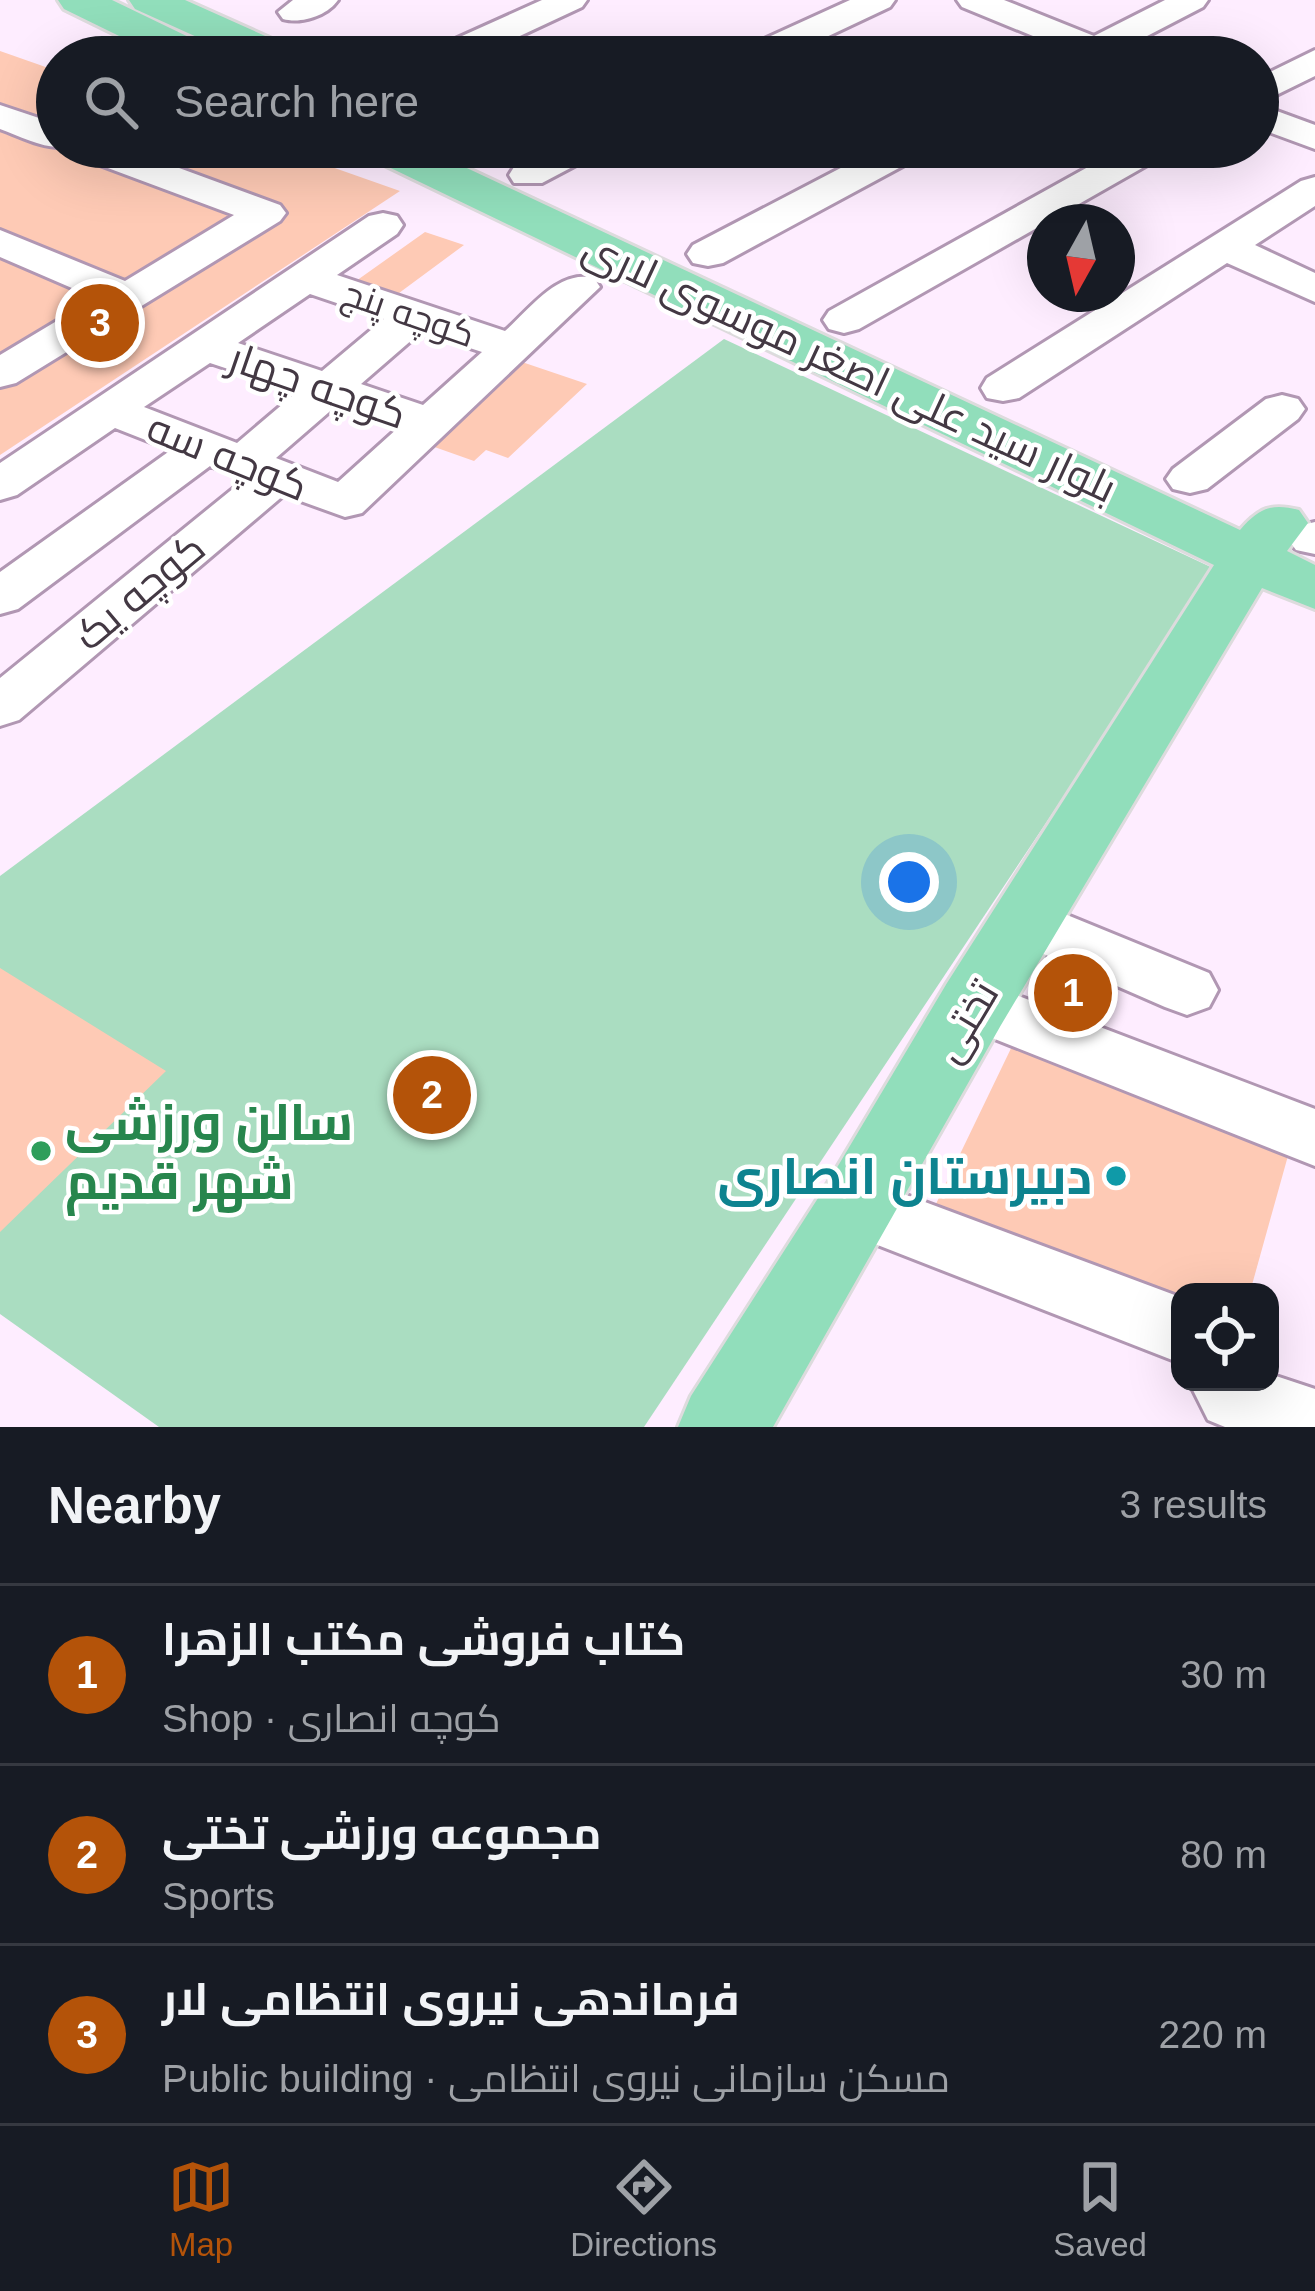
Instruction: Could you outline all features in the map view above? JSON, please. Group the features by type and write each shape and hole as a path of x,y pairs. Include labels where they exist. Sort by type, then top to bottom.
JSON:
{"main road":[{"path":"79,0 154,36"},
{"path":"150,0 230,36"},
{"name":"بلوار سید علی اصغر موسوی لاری","path":"432,168 1298,548"},
{"name":"بلوار سید علی اصغر موسوی لاری","path":"512,168 1003,388 1190,478 1298,548"},
{"name":"تختی","path":"723,1427 858,1207 974,1004 1298,548"}],"street":[{"path":"492,36 570,0"},
{"path":"800,36 878,0"},
{"path":"974,0 1055,36"},
{"path":"1127,36 1190,0"},
{"path":"1279,82 1315,61"},
{"path":"0,116 36,129"},
{"path":"1279,124 1315,138"},
{"path":"0,374 266,213 143,168"},
{"path":"528,175 542,168"},
{"path":"708,254 870,168"},
{"path":"844,320 1115,168"},
{"path":"1003,388 1315,190"},
{"path":"0,484 383,225"},
{"path":"0,242 127,297"},
{"path":"1225,247 1315,289"},
{"name":"کوچه پنج","path":"305,278 512,348"},
{"path":"431,423 579,287"},
{"path":"0,597 242,462 415,315"},
{"name":"کوچه چهار","path":"204,346 431,423"},
{"path":"1190,478 1282,409"},
{"name":"کوچه سه","path":"110,410 345,502 431,423"},
{"name":"کوچه یک","path":"9,687 242,462"},
{"path":"1028,922 1187,990"},
{"path":"974,1004 1315,1138"},
{"path":"858,1207 1171,1327"},
{"path":"1231,1391 1315,1424"}],"green space":[{"path":"724,339 1215,569 644,1427 159,1427 0,1314 0,876"}],"building":[{"path":"0,51 36,64 36,168 335,168 400,191 0,455"},
{"path":"425,232 464,245 395,296 356,281"},
{"path":"519,361 587,384 508,458 486,450 474,461 426,444"},
{"path":"1060,956 1110,975 1085,1029 1038,1011"},
{"name":"سالن ورزشی شهر قدیم","path":"0,968 166,1071 0,1232"},
{"name":"دبیرستان انصاری","path":"1016,1038 1291,1145 1253,1283 1171,1283 1171,1296 934,1208"}],"place":[{"name":"فرماندهی نیروی انتظامی لار","path":"100,323"},
{"name":"کتاب فروشی مکتب الزهرا","path":"1073,993"},
{"name":"مجموعه ورزشی تختی","path":"432,1095"},
{"name":"سالن ورزشی شهر قدیم","path":"41,1151"},
{"name":"دبیرستان انصاری","path":"1116,1176"}]}
